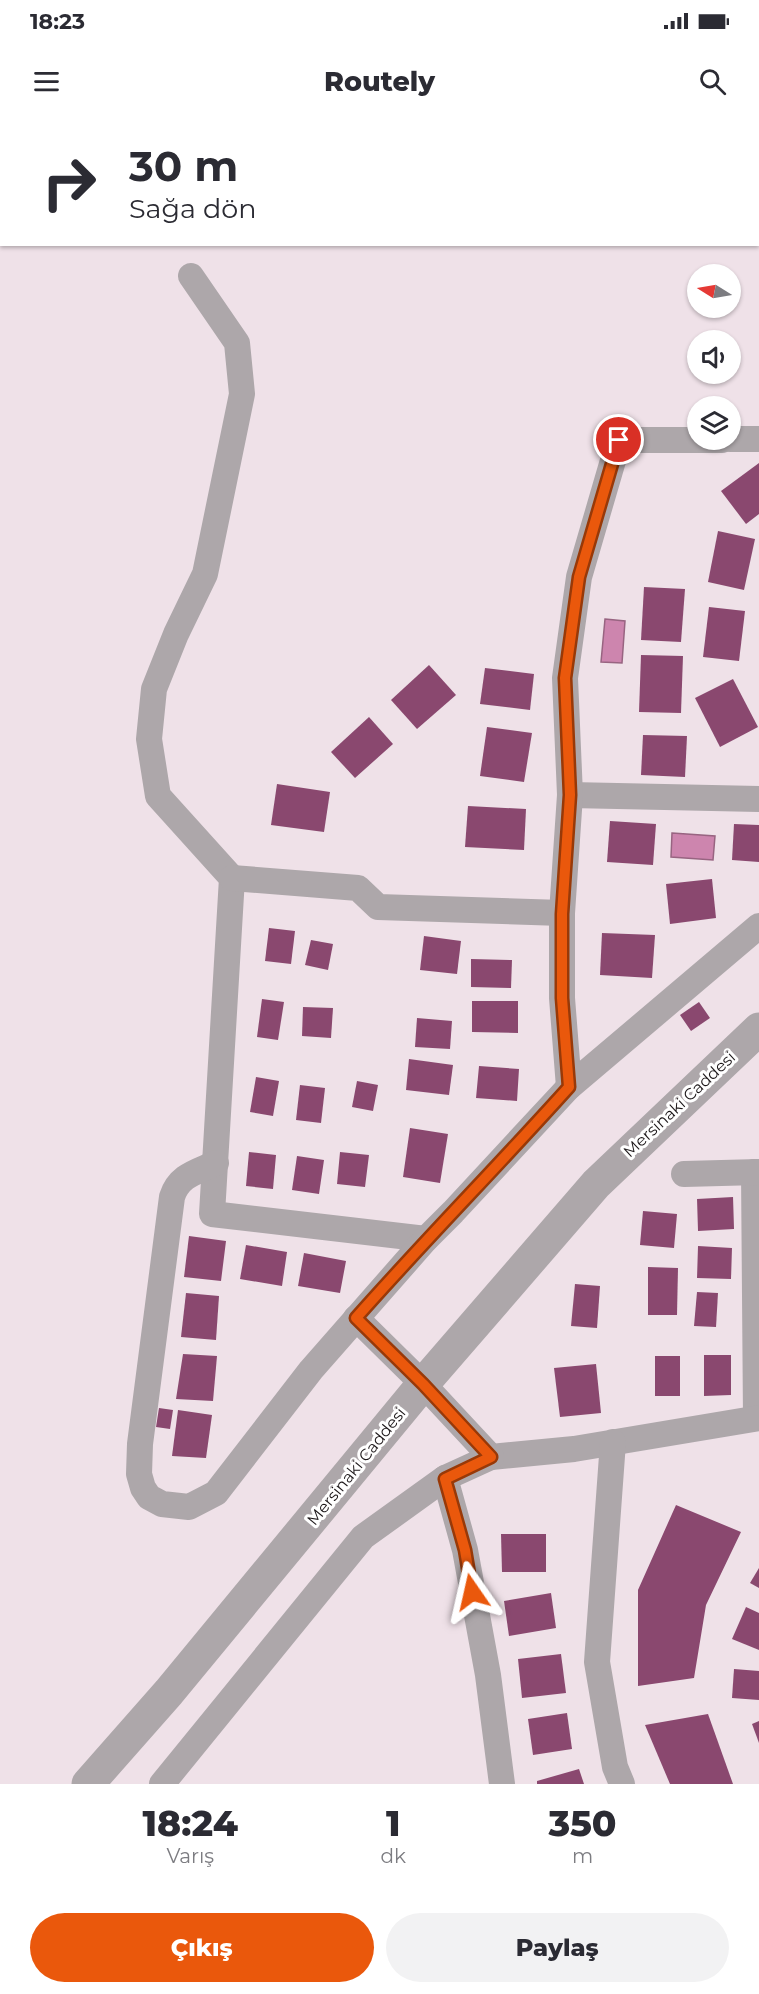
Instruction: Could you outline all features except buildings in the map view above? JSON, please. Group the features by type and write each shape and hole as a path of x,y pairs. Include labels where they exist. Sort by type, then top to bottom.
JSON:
{"street":[{"path":"191,276 237,343 242,394 205,574 176,634 154,688 149,739 158,796 232,878 358,888 378,906 562,914"},
{"path":"741,440 759,439"},
{"path":"569,1087 562,998 562,914 570,795 565,678 579,577 619,440 687,440"},
{"path":"570,795 759,799"},
{"path":"232,878 212,1214 426,1239"},
{"path":"216,1163 182,1179 176,1186 172,1197 140,1444 139,1474 143,1488 149,1497 162,1504 189,1507 216,1493 311,1370 356,1318 426,1239 569,1087 759,927"},
{"name":"Mersinaki Caddesi","path":"88,1784 177,1683 423,1384 596,1184 759,1029"},
{"path":"162,1784 363,1537 445,1479 491,1457 574,1449 757,1418 757,1172 684,1174"},
{"path":"356,1318 423,1384 491,1457"},
{"path":"614,1442 597,1662 615,1767 622,1784"},
{"path":"445,1479 467,1562 488,1676 502,1784"}],"shaded area":[{"path":"605,619 625,621 622,663 601,662"},
{"path":"672,833 715,836 713,860 671,857"}],"route":[{"path":"472,1592 465,1550 445,1479 491,1457 423,1384 356,1318 426,1239 569,1087 562,998 562,914 570,795 565,678 579,577 619,440"}]}
